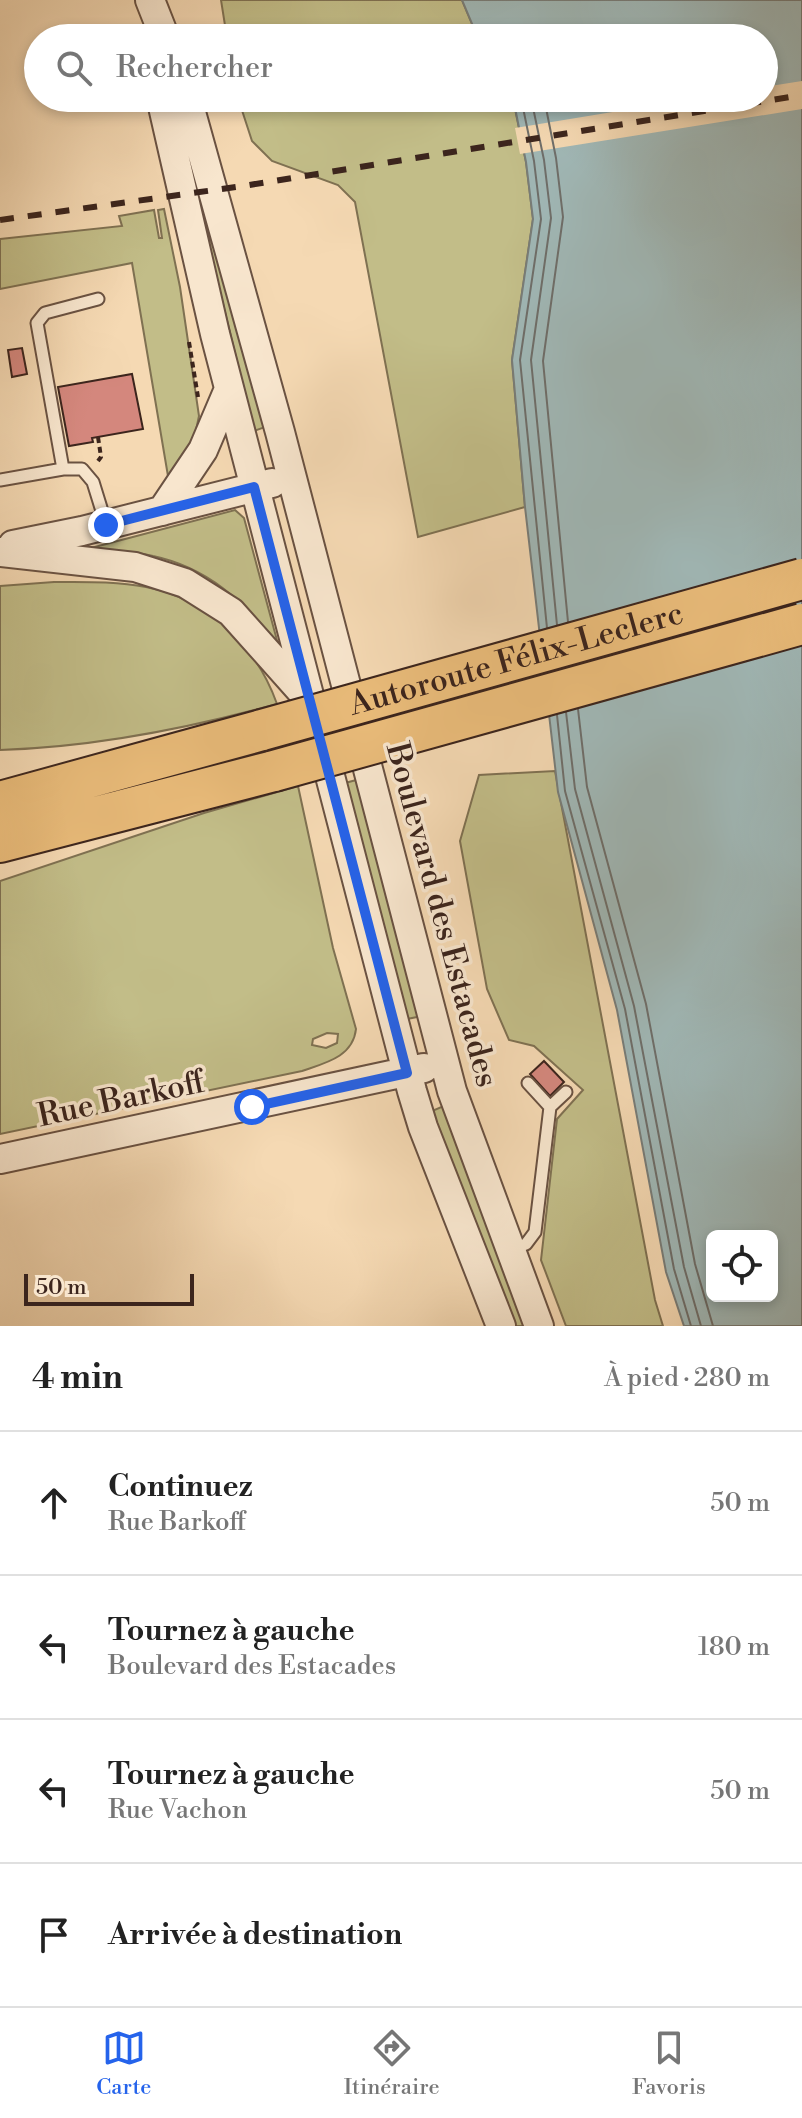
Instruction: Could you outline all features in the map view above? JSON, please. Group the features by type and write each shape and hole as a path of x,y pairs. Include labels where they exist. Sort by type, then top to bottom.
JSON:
{"highway":[{"name":"Autoroute Félix-Leclerc","path":"0,802 802,579"},
{"name":"Autoroute Félix-Leclerc","path":"0,842 190,794 802,624"},
{"path":"0,790 64,786"},
{"path":"0,859 190,794"}],"street":[{"path":"142,0 147,24"},
{"path":"150,0 159,24"},
{"path":"164,112 229,389 407,1073 423,1127 501,1326"},
{"name":"Boulevard des Estacades","path":"191,112 292,477 444,1063 458,1110 539,1326"},
{"path":"162,511 203,450 229,389"},
{"path":"0,550 292,477"},
{"path":"0,550 135,567 185,583 231,612 308,699"},
{"name":"Rue Barkoff","path":"0,1159 444,1063"}],"lane":[{"path":"63,469 37,323 45,313 98,299"},
{"path":"0,480 63,469 82,469 89,475 106,525"},
{"path":"528,1083 550,1107"},
{"path":"511,1250 526,1244 535,1232 550,1107 566,1092"}],"path":[{"path":"98,437 101,457"}],"shaded area":[{"path":"221,0 462,0 472,24 225,24"},
{"path":"176,112 268,426 254,431"},
{"path":"243,112 516,112 533,219 512,360 525,507 418,537 355,202 338,185 272,161 252,141"},
{"path":"164,209 180,287 199,416 193,444 168,476 132,263 0,289 0,239 122,226 119,216 154,210 159,238 162,238 158,210"},
{"path":"235,510 244,518 278,644 275,646 251,614 207,577 172,561 145,554 91,548"},
{"path":"54,582 135,585 190,602 227,628 243,644 268,683 277,704 140,735 71,745 0,750 0,586"},
{"path":"555,771 655,1300 663,1326 566,1326 541,1260 557,1119 583,1090 534,1046 509,1040 487,989 460,841 479,775"},
{"path":"360,779 422,1016 407,1019 345,783"},
{"path":"298,786 333,948 356,1029 350,1046 336,1058 302,1071 0,1134 0,881 204,813","holes":["327,1033 338,1034 337,1043 326,1048 312,1045 313,1039"]},
{"path":"446,1105 528,1326 513,1326 432,1111"}],"water":[{"path":"462,0 802,0 802,1326 684,1326 666,1272 617,1010 558,792 525,507 512,360 533,219 516,112 778,112 778,24 472,24"}],"pier":[{"path":"802,81 802,109 520,154 515,128 613,112 778,112 778,85"}],"building":[{"path":"22,348 27,374 12,377 8,350"},
{"path":"132,374 143,429 92,438 93,442 69,446 58,387"},
{"path":"544,1061 564,1082 550,1096 530,1074"}],"railway":[{"path":"778,99 802,95"},
{"path":"0,220 243,186 698,112"}],"route":[{"path":"106,525 254,487 407,1073 252,1107"}]}
